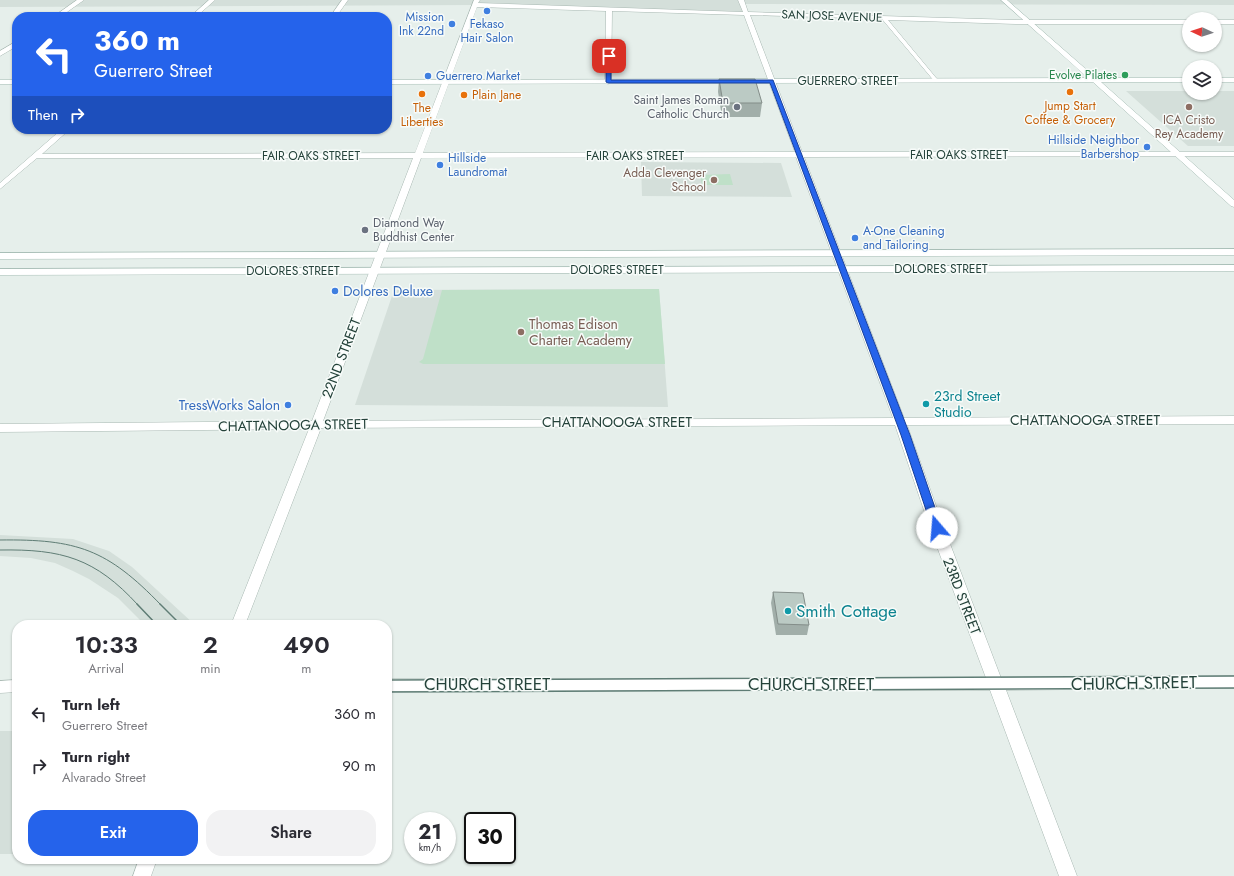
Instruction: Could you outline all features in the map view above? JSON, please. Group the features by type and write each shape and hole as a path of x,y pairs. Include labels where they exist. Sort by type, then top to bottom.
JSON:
{"street":[{"path":"64,12 82,0"},
{"path":"199,12 212,0"},
{"path":"336,12 345,0"},
{"name":"23RD STREET","path":"741,0 900,421 994,684 1068,876"},
{"path":"1004,0 1234,204"},
{"name":"SAN JOSE AVENUE","path":"476,3 609,10 1029,23 1182,22"},
{"name":"22ND STREET","path":"240,620 316,425 476,3"},
{"path":"608,82 609,10"},
{"path":"884,18 935,80"},
{"path":"1222,22 1234,22"},
{"path":"0,54 12,46"},
{"name":"GUERRERO STREET","path":"392,82 445,84 773,84 935,80 1182,80"},
{"path":"1222,80 1234,80"},
{"path":"0,82 12,82"},
{"name":"GUERRERO STREET","path":"392,87 445,84 608,82 1182,86"},
{"path":"1222,86 1234,85"},
{"path":"0,87 12,87"},
{"path":"0,187 60,134"},
{"name":"FAIR OAKS STREET","path":"35,156 800,156 1234,154"},
{"name":"DOLORES STREET","path":"0,256 1234,252"},
{"path":"138,272 150,255"},
{"name":"DOLORES STREET","path":"0,272 1234,268"},
{"name":"CHATTANOOGA STREET","path":"0,428 1234,420"},
{"name":"CHURCH STREET","path":"392,685 1234,682"},
{"path":"0,686 12,686"},
{"path":"142,876 146,864"}],"shaded area":[{"path":"0,0 1234,0 1234,5 743,4 747,14 475,5 0,7"},
{"name":"ICA Cristo Rey Academy","path":"1126,91 1182,91 1182,100 1222,100 1222,91 1234,91 1234,146 1188,146"},
{"name":"Adda Clevenger School","path":"641,162 781,163 792,197 642,196"},
{"name":"Thomas Edison Charter Academy","path":"659,289 668,407 355,405 394,290"},
{"path":"0,535 73,539 109,551 132,567 190,620 140,620 118,598 89,579 73,571 55,563 31,558 0,556"},
{"path":"0,731 12,731 12,854 0,854"}],"green space":[{"path":"730,174 733,185 702,185 700,175"},
{"path":"659,289 665,364 423,364 419,362 423,359 442,290"}],"building":[{"path":"719,79 755,79 762,103 723,103"},
{"name":"Smith Cottage","path":"773,592 803,593 809,625 778,624"}],"tram line":[{"path":"0,540 50,542 71,545 89,551 124,571 142,586 176,620"},
{"path":"0,550 42,552 60,555 76,560 107,576 137,604"},
{"path":"137,604 152,620"},
{"path":"392,680 1234,676"},
{"path":"392,692 1234,688"}],"place":[{"name":"Fekaso Hair Salon","path":"487,11"},
{"name":"Mission Ink 22nd","path":"452,24"},
{"name":"Evolve Pilates","path":"1125,75"},
{"name":"Guerrero Market","path":"428,76"},
{"name":"Jump Start Coffee & Grocery","path":"1070,92"},
{"name":"The Liberties","path":"422,94"},
{"name":"Plain Jane","path":"464,95"},
{"name":"Saint James Roman Catholic Church","path":"737,107"},
{"name":"ICA Cristo Rey Academy","path":"1189,107"},
{"name":"Hillside Neighbor Barbershop","path":"1147,147"},
{"name":"Hillside Laundromat","path":"440,165"},
{"name":"Adda Clevenger School","path":"714,180"},
{"name":"Diamond Way Buddhist Center","path":"365,230"},
{"name":"A-One Cleaning and Tailoring","path":"855,238"},
{"name":"Dolores Deluxe","path":"335,291"},
{"name":"Thomas Edison Charter Academy","path":"521,332"},
{"name":"23rd Street Studio","path":"926,404"},
{"name":"TressWorks Salon","path":"288,405"},
{"name":"Smith Cottage","path":"788,611"}],"route":[{"path":"609,56 608,82 772,81 842,270 906,435 937,528"}]}
